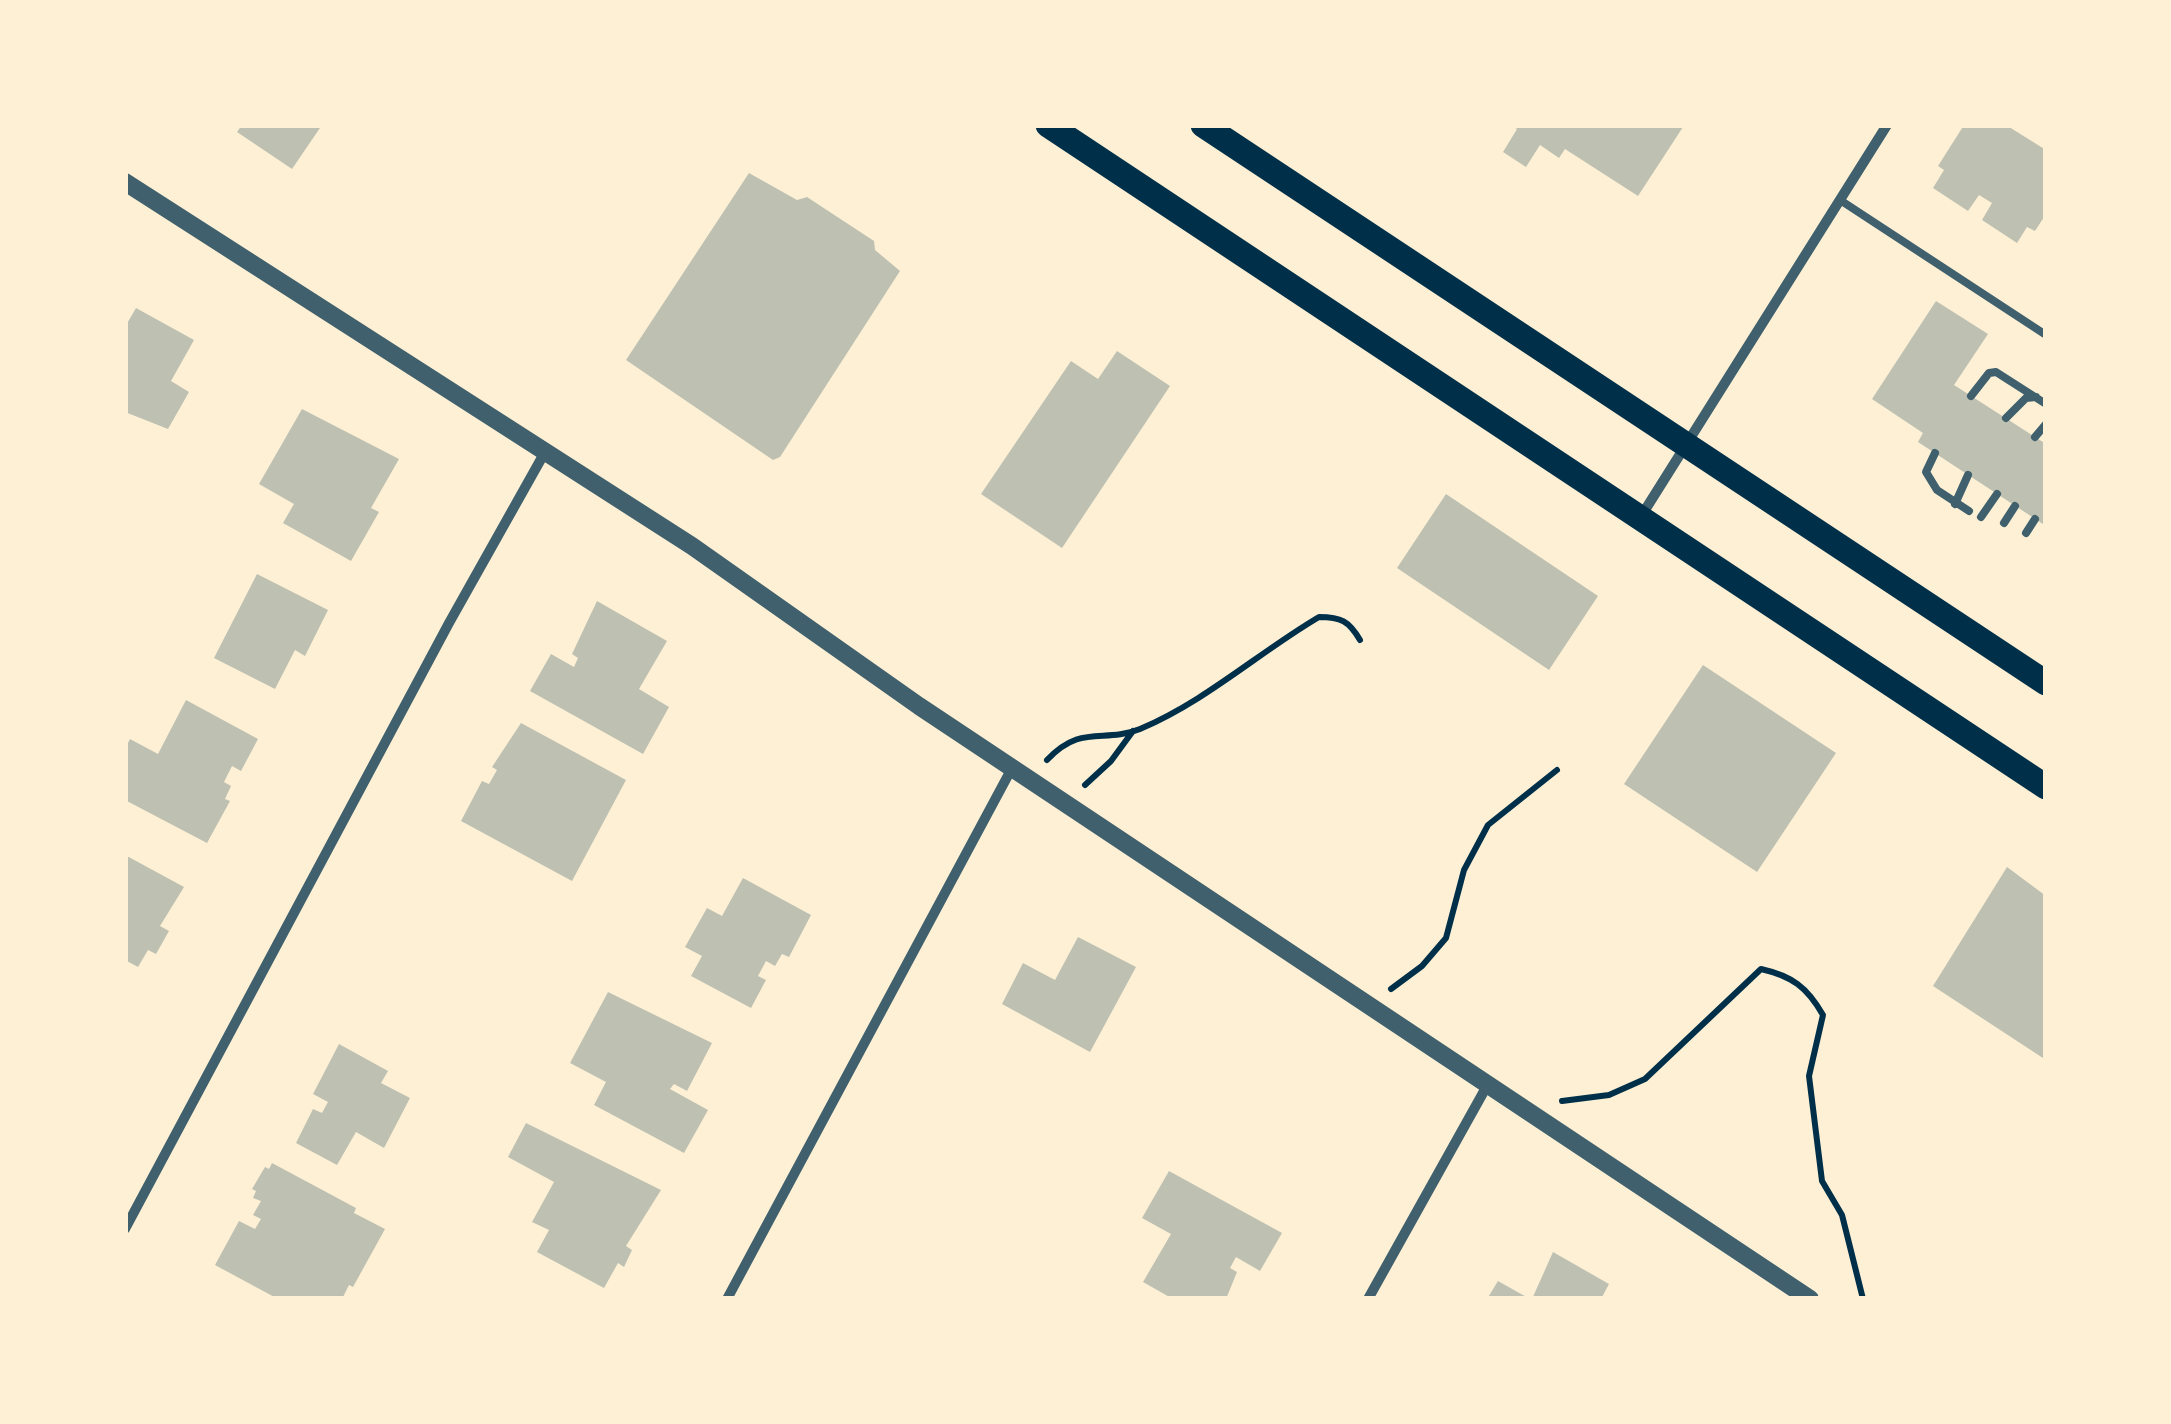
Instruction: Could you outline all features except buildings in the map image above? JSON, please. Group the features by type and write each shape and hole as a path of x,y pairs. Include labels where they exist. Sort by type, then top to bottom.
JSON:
{"main road":[{"path":"1048,125 2046,787"},
{"path":"1203,125 2046,683"}],"street":[{"path":"1640,519 1887,125"},
{"path":"125,182 692,546 1012,768 1810,1299"},
{"path":"125,1229 449,623 545,452"},
{"path":"727,1299 1012,768"},
{"path":"1368,1299 1488,1084"}],"lane":[{"path":"1840,200 2046,334"},
{"path":"1972,396 1996,372 2046,404"},
{"path":"2006,418 2026,398 2036,397"},
{"path":"2035,437 2046,424"},
{"path":"1935,453 1926,472 1930,483 1969,511"},
{"path":"1955,504 1968,475"},
{"path":"1981,518 1997,494"},
{"path":"2004,523 2015,506"},
{"path":"2026,533 2035,519"}],"path":[{"path":"1030,780 1058,750 1079,738 1133,731 1192,704 1319,617 1336,617 1351,624 1360,640"},
{"path":"1070,806 1133,731"},
{"path":"1371,1006 1422,966 1446,938 1464,870 1488,824 1557,770"},
{"path":"1521,1106 1609,1095 1645,1078 1761,969 1786,974 1809,992 1823,1015 1809,1076 1822,1182 1842,1215 1863,1299"}]}
